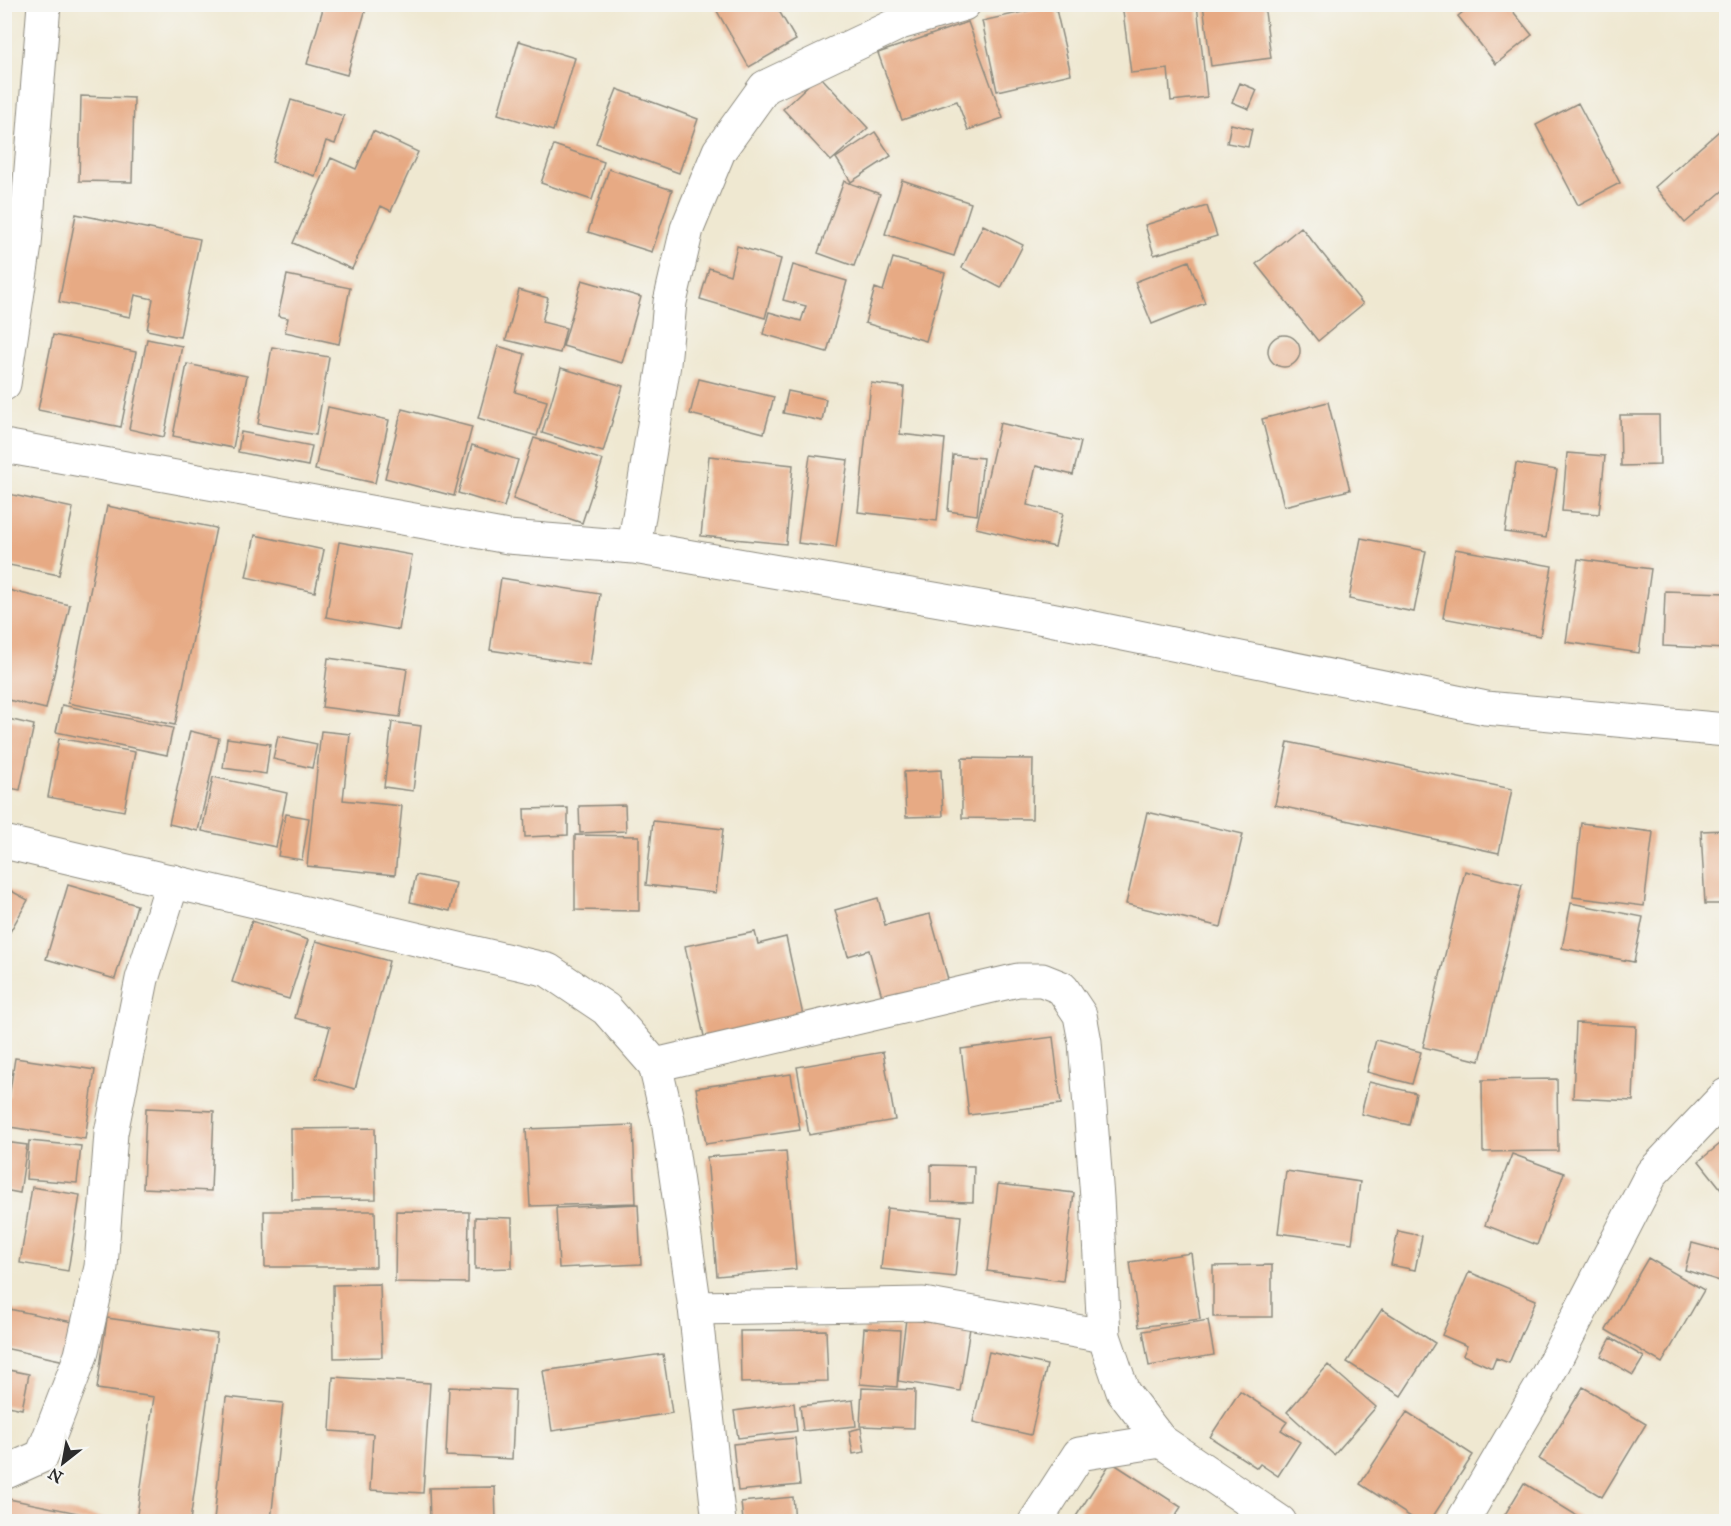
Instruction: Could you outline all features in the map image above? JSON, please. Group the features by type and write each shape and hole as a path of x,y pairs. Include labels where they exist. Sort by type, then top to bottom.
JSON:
{"street":[{"path":"4,384 25,245 44,4"},
{"path":"634,547 664,364 670,302 687,229 719,151 765,87 900,22 964,4"},
{"path":"4,447 508,537 634,547 1050,619 1486,708 1726,729"},
{"path":"4,842 548,970 606,1009 655,1065 668,1120 695,1308 719,1521"},
{"path":"4,1473 42,1456 81,1355 101,1266 111,1133 142,979 173,881"},
{"path":"655,1065 1018,980 1041,980 1062,988 1080,1015 1085,1042 1097,1198 1104,1336 1123,1392 1161,1441 1280,1521"},
{"path":"1462,1521 1545,1380 1652,1173 1726,1095"},
{"path":"695,1308 923,1304 1104,1336"},
{"path":"1035,1521 1079,1454 1161,1441"}],"building":[{"path":"713,4 775,4 796,40 749,67"},
{"path":"1122,4 1197,4 1207,97 1171,101 1168,69 1131,73"},
{"path":"1203,4 1264,4 1271,58 1211,66"},
{"path":"1473,4 1507,4 1532,35 1496,64 1458,16"},
{"path":"324,5 367,5 347,75 307,64"},
{"path":"1055,5 1071,74 997,91 982,21"},
{"path":"968,22 1003,118 968,130 957,101 902,120 878,53"},
{"path":"519,41 575,58 553,131 498,114"},
{"path":"819,75 868,128 831,161 783,109"},
{"path":"1240,83 1257,90 1249,109 1232,102"},
{"path":"617,89 698,119 679,173 596,143"},
{"path":"81,96 134,98 132,182 79,181"},
{"path":"291,100 344,116 335,144 326,141 315,176 272,162"},
{"path":"1578,103 1620,183 1578,205 1536,125"},
{"path":"1231,124 1252,129 1248,147 1227,143"},
{"path":"1726,125 1726,188 1685,223 1655,187"},
{"path":"373,131 418,152 391,211 381,206 352,269 293,243 331,158 356,169"},
{"path":"875,132 891,156 851,182 836,158"},
{"path":"554,145 604,162 592,200 541,183"},
{"path":"609,169 672,190 652,252 588,232"},
{"path":"902,180 971,203 954,256 885,234"},
{"path":"844,181 880,194 854,266 818,253"},
{"path":"1207,206 1217,236 1154,255 1145,225"},
{"path":"76,214 200,239 180,337 147,330 153,299 135,295 130,317 59,302"},
{"path":"983,225 1023,245 1001,288 962,268"},
{"path":"1301,227 1363,304 1318,341 1256,264"},
{"path":"737,246 781,259 765,318 700,299 709,268 730,275"},
{"path":"893,258 945,273 926,341 865,323 875,288 883,291"},
{"path":"1189,261 1205,303 1152,324 1135,282"},
{"path":"793,265 847,281 827,352 763,334 769,312 801,321 806,306 783,300"},
{"path":"287,275 350,288 339,344 285,332 288,318 278,316"},
{"path":"582,280 641,297 622,363 563,346"},
{"path":"519,290 548,298 542,322 566,328 560,353 506,340"},
{"path":"53,335 136,352 121,427 38,410"},
{"path":"1284,335 1295,340 1300,351 1295,362 1284,367 1273,362 1268,351 1273,340"},
{"path":"147,339 182,346 164,437 129,429"},
{"path":"498,346 525,354 515,392 547,401 537,436 478,418"},
{"path":"272,347 329,357 316,435 258,424"},
{"path":"187,364 247,376 233,448 173,436"},
{"path":"561,368 623,386 603,452 542,433"},
{"path":"699,379 774,397 764,433 690,414"},
{"path":"871,383 904,387 900,434 945,439 937,521 858,512"},
{"path":"788,391 826,399 822,421 783,413"},
{"path":"1328,402 1350,490 1284,506 1262,419"},
{"path":"328,407 389,420 375,483 315,470"},
{"path":"402,409 472,427 454,496 385,478"},
{"path":"1620,415 1659,415 1660,465 1621,466"},
{"path":"1000,423 1081,442 1073,475 1036,466 1027,505 1063,513 1055,547 976,528"},
{"path":"241,432 312,446 308,466 238,452"},
{"path":"534,438 603,460 582,523 513,499"},
{"path":"472,445 518,460 504,507 458,493"},
{"path":"1567,453 1605,456 1599,514 1562,511"},
{"path":"810,455 848,460 836,548 798,543"},
{"path":"953,455 983,458 977,515 948,511"},
{"path":"709,456 793,465 786,544 701,536"},
{"path":"1516,463 1557,470 1546,538 1505,532"},
{"path":"4,493 73,508 59,575 4,564"},
{"path":"107,506 216,528 175,725 68,703"},
{"path":"255,535 324,550 315,592 246,577"},
{"path":"1361,538 1426,551 1414,612 1349,599"},
{"path":"339,542 412,555 399,630 326,617"},
{"path":"1455,549 1552,566 1540,636 1443,618"},
{"path":"1578,559 1651,569 1639,653 1566,642"},
{"path":"501,578 600,594 590,665 490,650"},
{"path":"4,589 70,605 46,709 4,699"},
{"path":"1665,591 1726,593 1726,649 1663,646"},
{"path":"328,658 407,669 400,717 322,707"},
{"path":"62,705 173,728 167,755 56,732"},
{"path":"4,718 34,725 20,790 4,787"},
{"path":"392,722 421,726 413,791 384,787"},
{"path":"190,731 219,738 198,831 169,824"},
{"path":"321,731 350,734 343,800 402,806 395,875 307,866"},
{"path":"278,736 317,744 312,768 273,759"},
{"path":"59,738 135,752 124,811 48,797"},
{"path":"227,738 270,744 266,774 223,768"},
{"path":"1288,742 1512,789 1499,853 1275,805"},
{"path":"962,758 1033,759 1032,819 962,818"},
{"path":"941,770 943,816 906,817 904,772"},
{"path":"213,777 287,793 276,847 202,831"},
{"path":"625,805 626,831 580,833 579,806"},
{"path":"568,808 568,835 525,837 524,809"},
{"path":"1147,812 1243,834 1221,927 1126,904"},
{"path":"286,814 309,818 302,860 278,856"},
{"path":"653,821 723,829 716,893 646,885"},
{"path":"1581,823 1653,832 1644,906 1573,897"},
{"path":"1726,830 1726,904 1705,904 1701,831"},
{"path":"575,835 639,836 639,911 575,910"},
{"path":"1465,871 1522,885 1480,1061 1423,1047"},
{"path":"416,875 456,883 450,911 410,902"},
{"path":"68,885 137,905 115,979 46,959"},
{"path":"4,887 28,900 7,937 4,936"},
{"path":"878,898 885,925 930,914 949,983 883,1000 869,950 848,956 835,910"},
{"path":"1571,903 1643,917 1634,962 1562,948"},
{"path":"252,921 308,940 289,999 232,982"},
{"path":"755,932 758,944 786,937 804,1020 705,1041 685,946"},
{"path":"316,941 389,961 355,1089 316,1078 330,1027 295,1018"},
{"path":"1576,1023 1636,1026 1633,1101 1573,1098"},
{"path":"1053,1037 1061,1104 969,1115 961,1049"},
{"path":"1376,1040 1421,1052 1412,1084 1367,1072"},
{"path":"883,1052 895,1120 809,1135 797,1067"},
{"path":"15,1058 95,1070 85,1139 4,1126 4,1096 9,1097"},
{"path":"791,1074 800,1130 706,1144 696,1088"},
{"path":"1557,1079 1558,1151 1483,1152 1482,1080"},
{"path":"1369,1082 1416,1093 1409,1125 1361,1114"},
{"path":"146,1108 214,1111 211,1191 143,1188"},
{"path":"633,1125 636,1203 530,1206 526,1129"},
{"path":"375,1128 376,1199 292,1200 291,1129"},
{"path":"1726,1139 1726,1195 1699,1161"},
{"path":"29,1141 81,1146 77,1183 26,1179"},
{"path":"4,1142 27,1145 20,1193 4,1190"},
{"path":"786,1151 796,1269 717,1276 707,1157"},
{"path":"1512,1154 1564,1173 1537,1245 1485,1225"},
{"path":"931,1165 974,1166 973,1202 931,1201"},
{"path":"1286,1171 1360,1182 1352,1243 1278,1233"},
{"path":"998,1184 1074,1193 1063,1281 987,1271"},
{"path":"32,1187 80,1195 68,1271 20,1263"},
{"path":"638,1204 641,1264 559,1268 556,1208"},
{"path":"887,1208 961,1216 955,1277 881,1269"},
{"path":"264,1211 375,1211 376,1267 265,1267"},
{"path":"396,1211 469,1212 468,1283 395,1282"},
{"path":"475,1217 512,1218 512,1268 475,1269"},
{"path":"1398,1231 1422,1236 1415,1270 1391,1265"},
{"path":"1692,1243 1726,1252 1726,1283 1685,1270"},
{"path":"1191,1253 1200,1319 1139,1327 1130,1262"},
{"path":"1648,1258 1704,1290 1662,1363 1606,1330"},
{"path":"1272,1265 1272,1317 1213,1317 1213,1266"},
{"path":"1469,1272 1536,1300 1509,1363 1496,1358 1492,1368 1463,1355 1467,1346 1442,1335"},
{"path":"380,1284 382,1357 334,1358 333,1285"},
{"path":"4,1308 73,1322 65,1361 4,1348"},
{"path":"1382,1309 1435,1343 1401,1396 1347,1362"},
{"path":"107,1318 217,1334 190,1521 136,1521 154,1397 97,1389"},
{"path":"906,1319 970,1328 960,1391 898,1381"},
{"path":"1208,1320 1214,1355 1149,1366 1143,1331"},
{"path":"864,1328 900,1330 897,1387 860,1384"},
{"path":"826,1330 828,1381 741,1383 740,1331"},
{"path":"1611,1338 1644,1357 1633,1375 1601,1356"},
{"path":"989,1352 1047,1365 1031,1435 973,1422"},
{"path":"663,1354 672,1413 552,1431 543,1371"},
{"path":"1328,1365 1376,1407 1334,1455 1287,1412"},
{"path":"4,1369 29,1374 22,1409 4,1405"},
{"path":"333,1377 430,1383 423,1493 370,1490 373,1434 330,1431"},
{"path":"449,1387 515,1390 512,1459 446,1456"},
{"path":"1583,1387 1646,1424 1602,1497 1539,1459"},
{"path":"862,1388 915,1390 914,1428 860,1426"},
{"path":"1240,1391 1287,1422 1281,1430 1300,1442 1278,1476 1260,1464 1257,1468 1210,1437"},
{"path":"226,1397 283,1403 271,1521 214,1521"},
{"path":"853,1400 856,1426 803,1431 800,1406"},
{"path":"794,1403 797,1431 738,1438 734,1411"},
{"path":"1407,1412 1473,1455 1430,1521 1417,1521 1360,1484"},
{"path":"861,1428 865,1452 853,1454 849,1431"},
{"path":"795,1438 800,1485 738,1491 733,1444"},
{"path":"1111,1462 1181,1507 1172,1521 1073,1521"},
{"path":"1524,1483 1581,1518 1579,1521 1501,1521"},
{"path":"495,1487 496,1521 430,1521 429,1488"},
{"path":"793,1497 795,1521 743,1521 741,1502"},
{"path":"4,1498 112,1520 112,1521 4,1521"}]}
